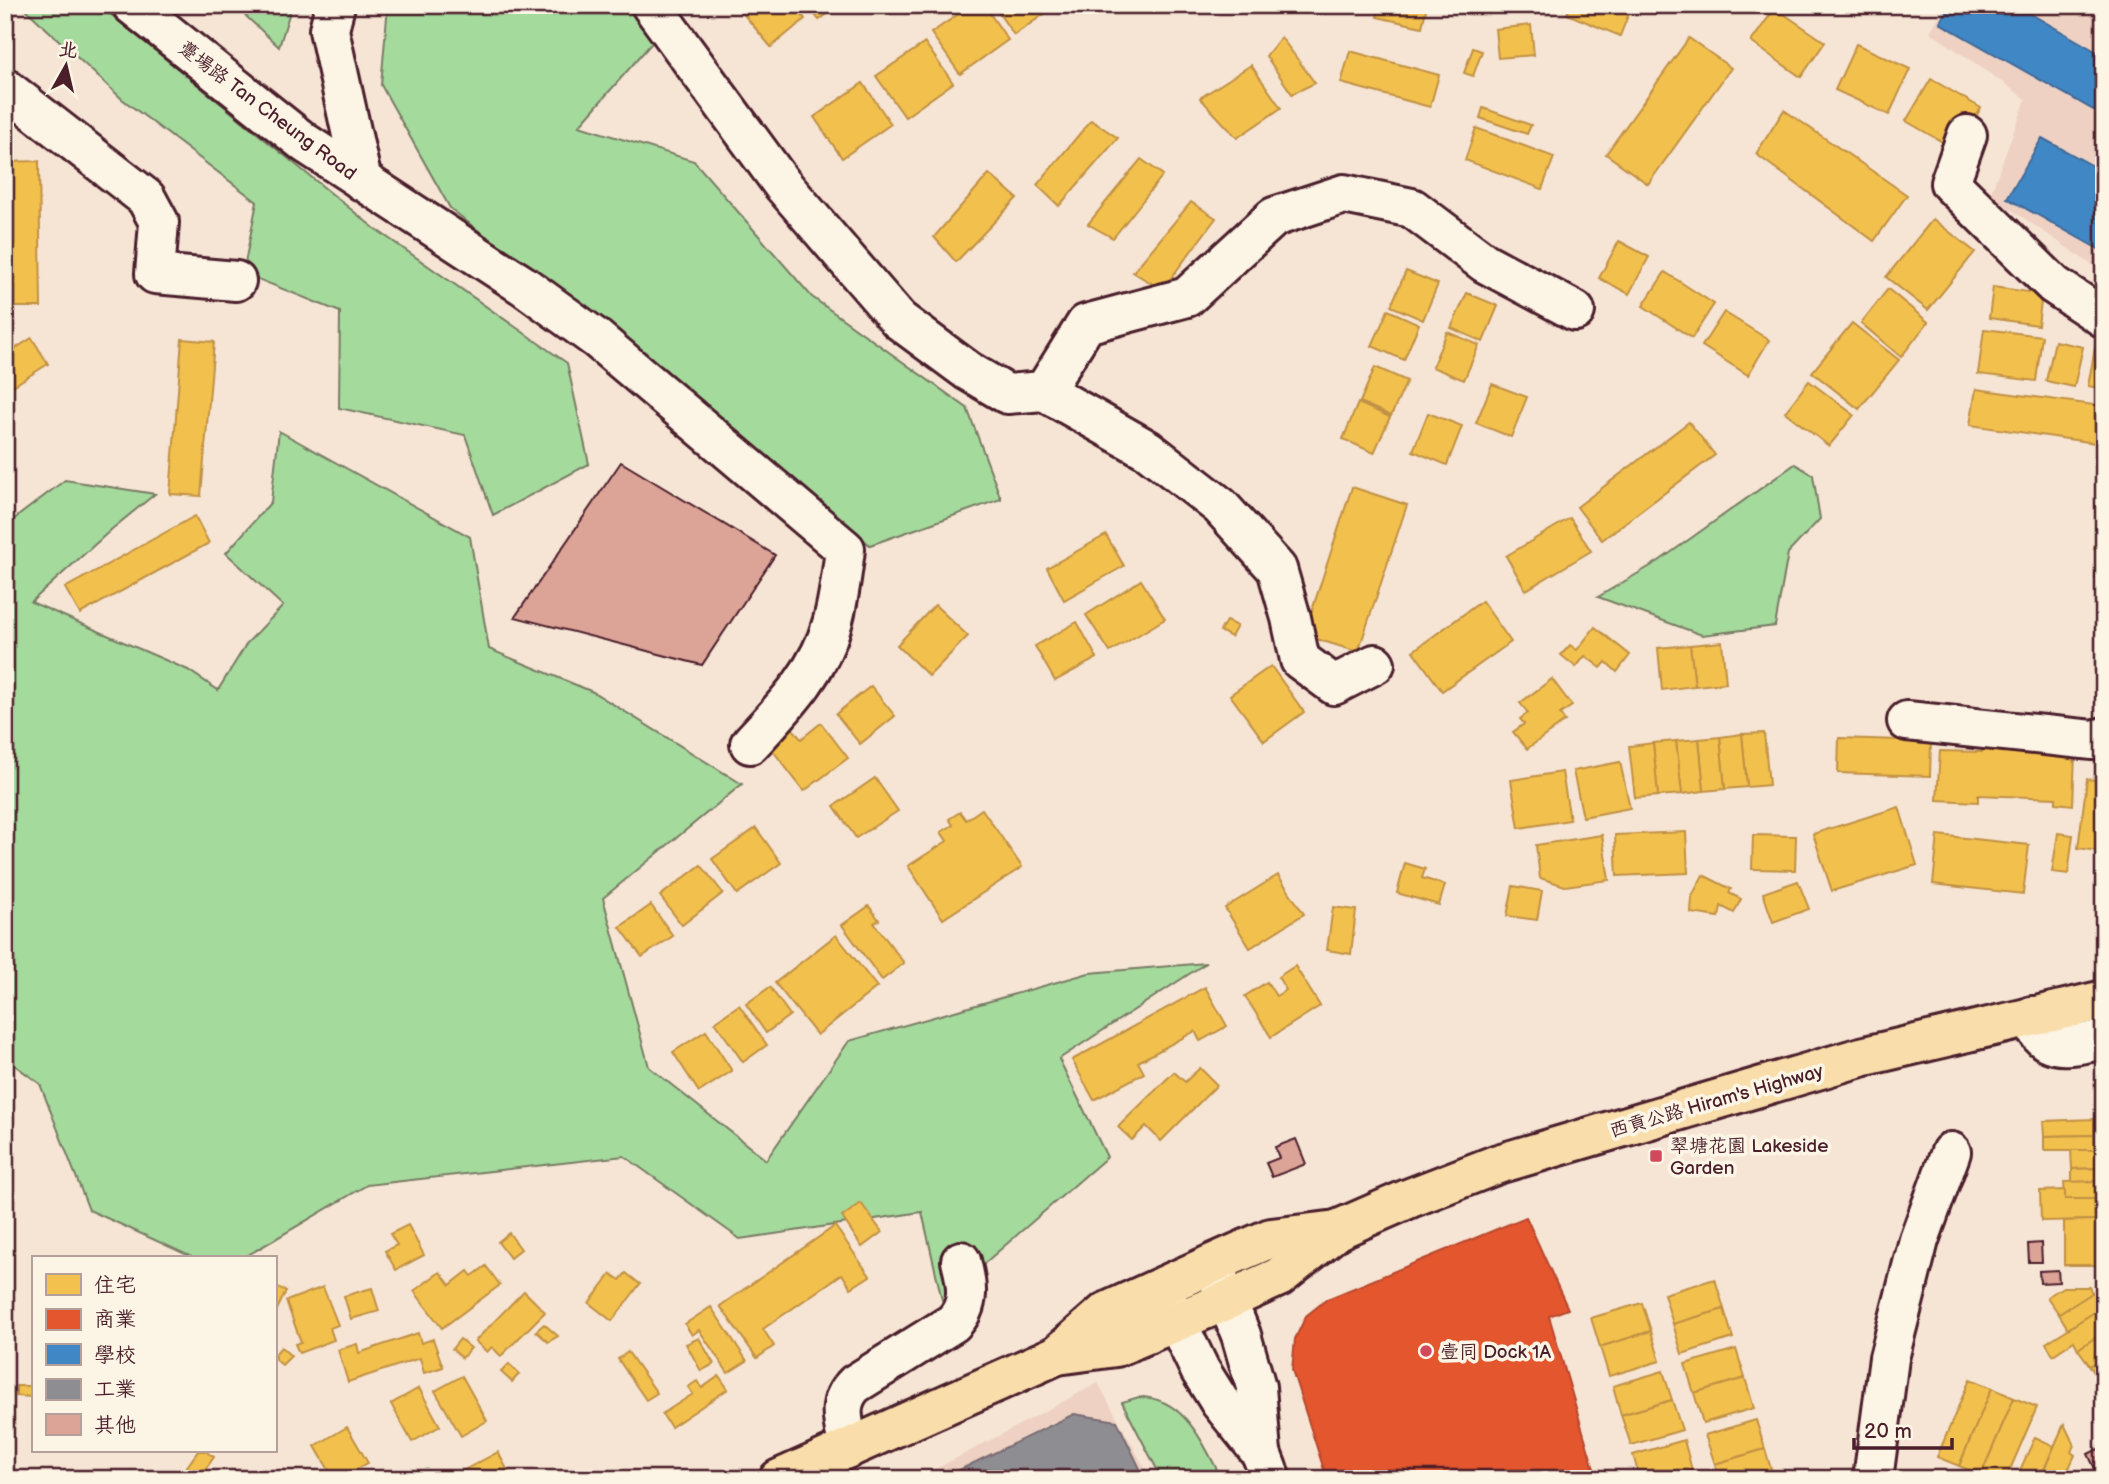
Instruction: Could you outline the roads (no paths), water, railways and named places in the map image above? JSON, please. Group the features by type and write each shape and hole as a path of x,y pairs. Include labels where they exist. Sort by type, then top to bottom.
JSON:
{"main road":[{"name":"西貢公路 Hiram's Highway","path":"779,1479 1057,1355 1116,1347 1228,1300 1279,1277 1337,1230 1498,1164 1861,1058 2104,1000"},
{"name":"西貢公路 Hiram's Highway","path":"1057,1355 1106,1312 1270,1238 1337,1230"}],"street":[{"name":"躉場路 Tan Cheung Road","path":"132,5 305,143 362,181"},
{"name":"躉場路 Tan Cheung Road","path":"335,5 329,30 362,181"},
{"path":"652,5 782,184 899,320 968,371 1007,394 1044,391 1148,450 1220,506 1277,569 1300,660 1334,685 1376,664"},
{"path":"5,88 146,198 159,222 155,274 236,281"},
{"path":"1967,135 1950,183 2054,285 2104,318"},
{"path":"362,181 524,286 597,339 845,549 832,625 813,668 790,701 750,744"},
{"path":"1044,391 1086,324 1187,297 1274,217 1345,194 1412,208 1485,263 1575,311"},
{"path":"1907,721 2093,740 2104,737"},
{"path":"2032,1016 2038,1033 2058,1044 2078,1044 2104,1039"},
{"path":"1872,1479 1889,1358 1919,1240 1951,1152"},
{"path":"849,1448 842,1407 848,1390 963,1314 967,1282 961,1261"},
{"path":"1212,1264 1244,1343 1256,1387 1266,1466"},
{"path":"1161,1287 1175,1322 1200,1370 1266,1466"}],"place":[{"name":"翠塘花園 Lakeside Garden","path":"1656,1156"},
{"name":"壹同 Dock 1A","path":"1426,1351"}]}
